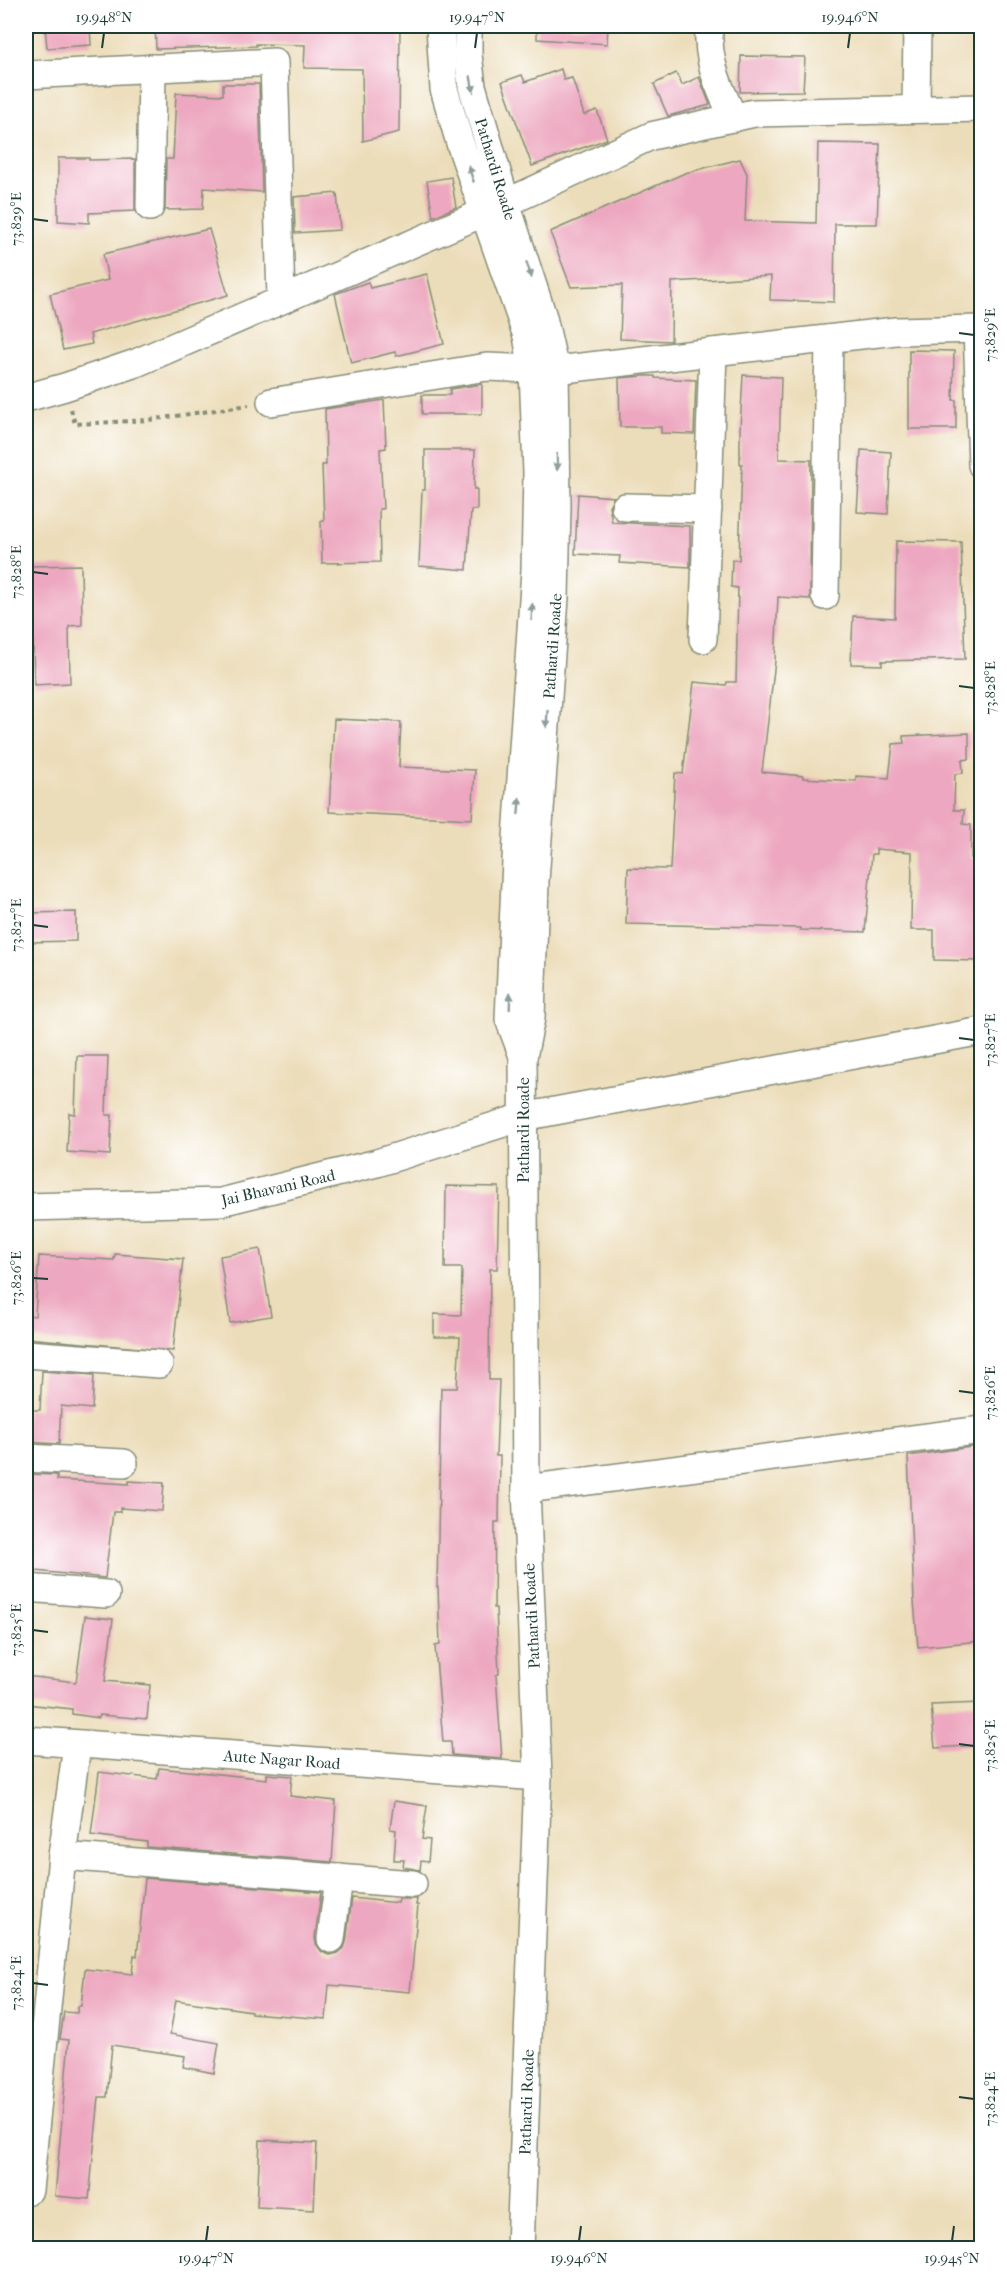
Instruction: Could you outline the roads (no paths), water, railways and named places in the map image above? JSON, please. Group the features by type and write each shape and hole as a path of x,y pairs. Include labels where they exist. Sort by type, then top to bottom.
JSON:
{"street":[{"path":"440,26 444,89 495,208"},
{"name":"Pathardi Roade","path":"468,26 468,55 472,87 495,208 527,336 544,370 557,506 556,589 535,881 531,1018 523,1057 526,1489 538,1777 520,2248"},
{"path":"709,26 708,39 717,84 734,118"},
{"path":"916,109 917,26"},
{"path":"26,75 274,62 281,299"},
{"path":"150,207 152,68"},
{"path":"26,398 136,363 495,208 651,136 754,113 981,108"},
{"path":"271,402 487,367 544,370 897,331 979,329 981,465"},
{"path":"825,596 829,339"},
{"path":"703,639 713,352"},
{"path":"625,507 708,510"},
{"name":"Jai Bhavani Road","path":"26,1207 221,1202 377,1163 523,1117 981,1031"},
{"path":"26,1354 159,1364"},
{"path":"526,1489 981,1430"},
{"path":"26,1458 124,1463"},
{"path":"26,1588 106,1594"},
{"name":"Aute Nagar Road","path":"26,1740 538,1777"},
{"path":"29,2190 62,1856 77,1745"},
{"path":"62,1856 413,1884"},
{"path":"331,1939 339,1878"}]}
